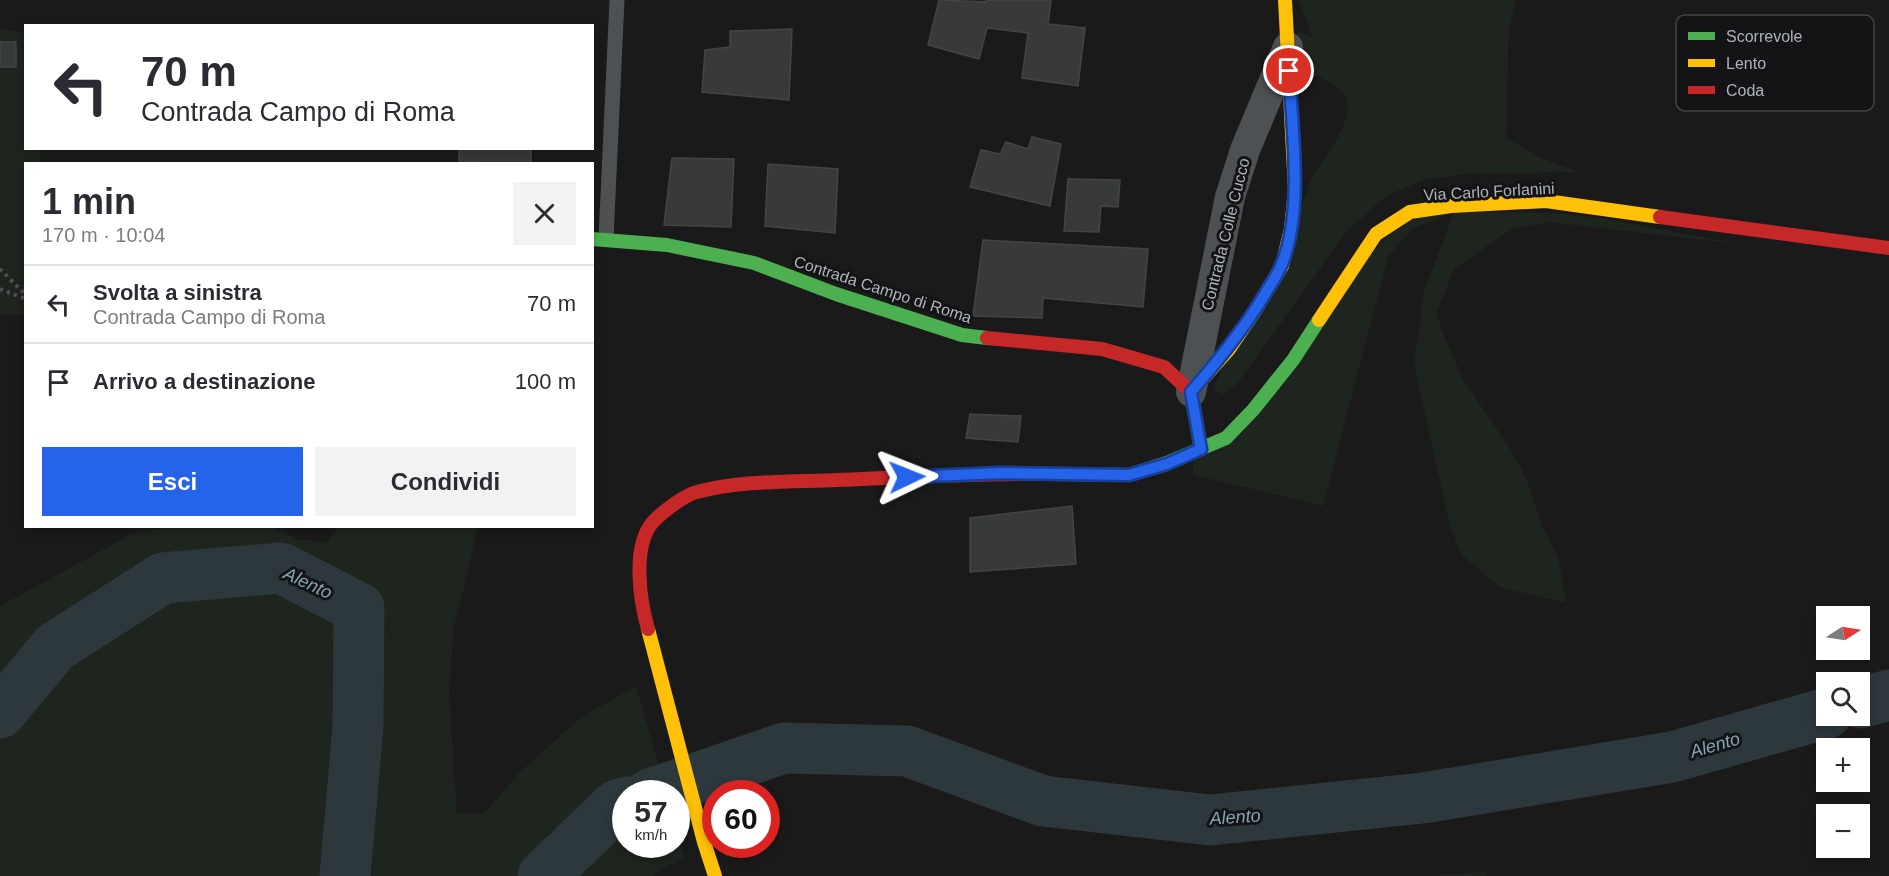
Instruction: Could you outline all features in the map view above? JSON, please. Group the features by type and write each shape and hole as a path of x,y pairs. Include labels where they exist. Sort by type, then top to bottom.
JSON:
{"main road":[{"path":"715,876 644,616 639,579 643,542 651,525 667,509 694,492 746,484 1000,473 1129,475 1167,464 1201,449 1191,392 1229,349 1254,312 1282,266 1291,229 1295,190 1285,0"},
{"name":"Via Carlo Forlanini","path":"1201,449 1226,438 1253,410 1293,360 1376,234 1410,212 1450,206 1546,201 1889,248"},
{"name":"Contrada Campo di Roma","path":"599,239 667,244 754,262 836,294 962,335 1102,349 1164,367 1191,392"}],"street":[{"name":"Contrada Colle Cucco","path":"1191,392 1230,197 1245,150 1288,47"}],"lane":[{"path":"599,239 617,0"}],"path":[{"path":"0,269 24,295"},
{"path":"0,289 24,296"}],"shaded area":[{"path":"1299,0 1516,0 1509,28 1506,138 1543,159 1581,172 1465,174 1424,180 1386,196 1346,232 1238,383 1224,394 1215,391 1214,385 1302,204 1312,178 1338,137 1347,113 1347,102 1338,88 1302,68 1297,31 1312,37"},
{"path":"0,29 24,32 24,150 40,150 40,162 24,162 24,314 0,315"},
{"path":"1454,211 1552,213 1602,218 1739,244 1548,222 1512,229 1454,269 1437,312 1441,329 1463,379 1511,450 1526,478 1543,528 1558,556 1566,603 1499,587 1462,555 1450,527 1414,365 1424,291 1454,212 1412,229 1388,257 1323,506 1193,475 1193,460 1224,443 1250,423 1274,394 1337,299 1372,253 1393,232 1418,217"},
{"path":"162,528 273,528 298,539 326,543 336,528 477,528 454,626 449,692 457,814 485,813 519,773 580,718 636,686 663,780 612,780 612,858 682,858 652,876 0,876 0,606 130,535"},
{"path":"1486,872 1487,876 1426,876"}],"building":[{"path":"939,0 986,2 986,0 1051,0 1048,24 1085,28 1078,86 1022,78 1028,33 987,28 979,59 928,45"},
{"path":"792,29 789,100 702,92 705,50 730,47 730,31"},
{"path":"0,42 16,42 16,67 0,67"},
{"path":"1032,137 1061,144 1050,206 970,187 981,150 1000,154 1006,142 1028,149"},
{"path":"459,150 531,150 531,162 459,162"},
{"path":"672,158 734,159 731,227 664,225"},
{"path":"768,164 838,169 835,233 765,226"},
{"path":"1068,179 1120,180 1118,207 1101,206 1099,232 1064,231"},
{"path":"983,240 1148,249 1143,307 1043,298 1042,318 973,316"},
{"path":"970,414 1021,416 1018,442 966,438"},
{"path":"1072,506 1076,564 970,572 970,518"}],"waterway":[{"name":"Alento","path":"0,713 55,647 163,578 281,568 359,608 358,726 345,876"},
{"name":"Alento","path":"1870,700 1889,695"},
{"name":"Alento","path":"690,780 784,748 907,751 1043,801 1210,820 1423,798 1672,757 1816,716"},
{"name":"Alento","path":"543,876 612,810"}],"traffic: fast":[{"path":"594,239 667,245 754,263 836,294 962,335 987,338"},
{"path":"1053,474 1129,475 1167,463 1226,438 1253,410 1293,360 1319,320"}],"traffic: slow":[{"path":"1201,449 1191,392 1229,349 1254,312 1282,266 1291,229 1295,190 1285,0"},
{"path":"1319,320 1376,234 1410,212 1451,206 1546,201 1660,217"},
{"path":"648,629 715,876"}],"traffic: jam":[{"path":"1660,217 1889,248"},
{"path":"987,338 1102,349 1164,367 1191,392"},
{"path":"648,629 640,590 642,546 652,523 679,500 692,494 731,485 767,482 1053,474"}],"route":[{"path":"907,477 1000,473 1129,475 1167,464 1201,449 1191,392 1229,349 1254,312 1282,266 1291,229 1295,190 1289,71"}]}
